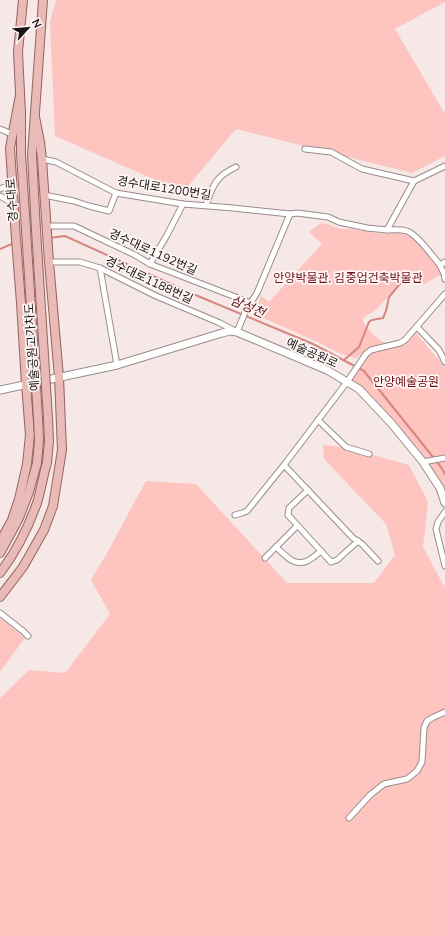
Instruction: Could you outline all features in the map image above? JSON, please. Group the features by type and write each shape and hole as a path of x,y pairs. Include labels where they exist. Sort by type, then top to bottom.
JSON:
{"main road":[{"name":"경수대로","path":"23,0 18,52 21,154 26,230"},
{"name":"경수대로","path":"36,230 32,155 43,0"},
{"path":"0,542 12,520 23,487 30,435 10,148 20,95"},
{"path":"0,597 23,567 44,530 53,506 62,450 59,377 48,259 42,159 35,117"},
{"name":"예술공원고가차도","path":"0,553 19,518 29,492 37,463 39,440 26,230"},
{"name":"예술공원고가차도","path":"0,572 11,558 28,525 37,502 47,463 49,441 48,418 36,230"}],"street":[{"path":"0,129 12,134"},
{"path":"305,149 332,152 362,169 414,181"},
{"name":"경수대로1200번길","path":"42,159 56,162 116,193 183,204 290,214 297,213 328,217 339,222 367,228 387,230 398,229 406,231 418,239 443,263"},
{"path":"387,230 414,181 445,166"},
{"path":"206,205 215,183 220,176 228,170 236,167"},
{"path":"0,189 12,184"},
{"path":"44,195 74,201 109,211 116,193"},
{"path":"0,196 14,204"},
{"path":"150,264 183,204"},
{"path":"238,329 246,310 257,293 290,214"},
{"name":"경수대로1192번길","path":"46,227 74,226 135,255 150,264 250,303"},
{"name":"경수대로1188번길","path":"48,259 80,262 100,268 156,296 238,329"},
{"path":"443,263 445,279"},
{"path":"100,268 117,365"},
{"path":"235,515 242,514 247,511 349,380 366,354 371,350 400,343 405,340 445,294"},
{"path":"417,327 439,350 445,362"},
{"name":"예술공원로","path":"0,390 117,365 238,329 349,380 426,461 440,488 445,503"},
{"path":"318,420 346,447 370,454"},
{"path":"426,461 444,458"},
{"path":"284,465 378,561"},
{"path":"308,490 289,508 288,515 331,562 337,560 358,541"},
{"path":"445,512 438,522 436,529 445,566"},
{"path":"264,558 297,526"},
{"path":"276,547 295,562 308,561 321,551"},
{"path":"0,613 28,636"},
{"path":"349,818 370,795 384,784 407,779 417,771 422,762 424,728 427,721 445,712"}],"green space":[{"path":"56,0 445,0 445,2 395,29 445,114 445,156 412,173 236,129 183,192 55,136 50,22"},
{"name":"안양박물관, 김중업건축박물관","path":"321,223 340,229 351,229 385,234 404,231 412,236 436,262 442,274 424,284 406,276 376,310 364,317 363,322 368,329 387,344 369,348 363,355 355,358 341,354 261,317 256,310 261,296 269,302 322,244 309,232"},
{"name":"안양예술공원","path":"415,332 445,367 445,501 429,469 348,382 367,354 390,346"},
{"path":"323,445 344,447 409,465 428,502 423,547 445,588 445,936 0,936 0,698 29,670 65,673 110,614 91,580 146,481 196,484 287,583 374,583 395,555 386,524 324,459"},
{"path":"1,618 25,638 0,672 0,620"}],"waterway":[{"name":"삼성천","path":"49,238 65,236 193,294 313,344 364,371 445,474"},
{"name":"삼성천","path":"0,249 14,243"},
{"path":"344,360 359,347 369,322 383,318 389,297 399,285 403,282 416,278"}]}
